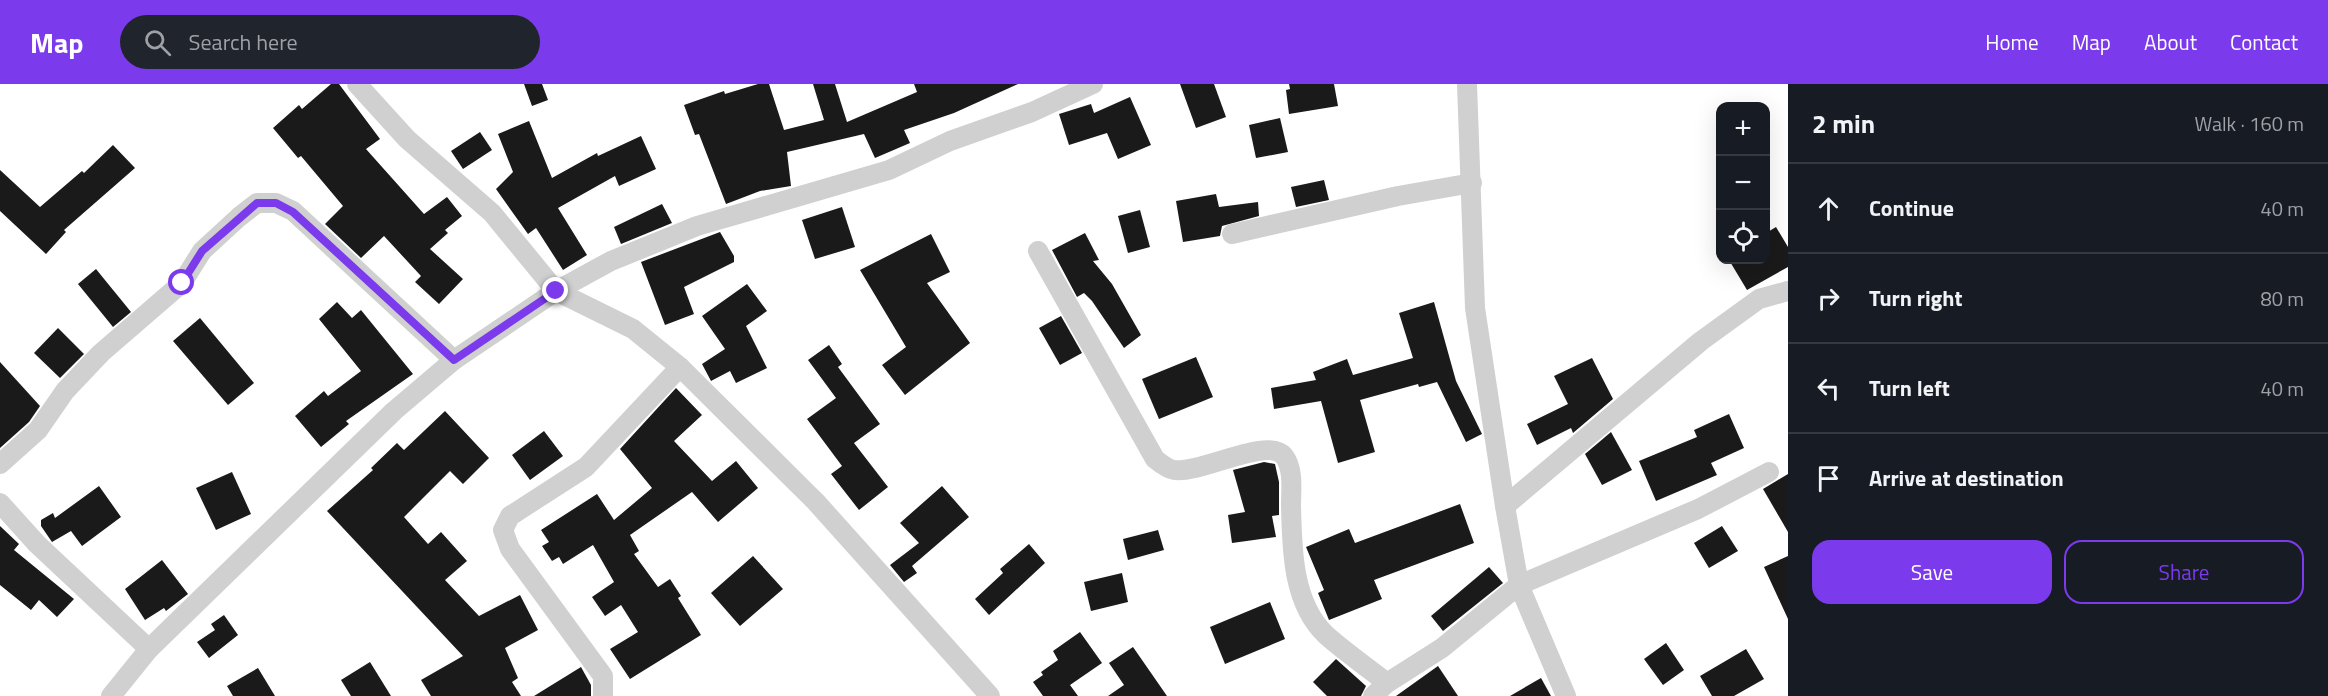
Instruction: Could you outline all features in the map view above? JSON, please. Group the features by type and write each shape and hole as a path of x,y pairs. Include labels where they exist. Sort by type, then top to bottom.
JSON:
{"street":[{"path":"357,84 407,139 492,213 556,291 633,329 680,367 816,502 990,696"},
{"path":"111,696 149,649 394,411 454,360 556,291 611,261 697,226 889,170 950,141 1032,112 1093,84"},
{"path":"1467,84 1475,308 1505,506 1519,585 1566,696"},
{"path":"1232,234 1398,196 1472,183"},
{"path":"0,464 38,430 65,391 101,353 182,283 202,251 257,203 276,203 293,212 454,360"},
{"path":"1038,251 1155,459 1172,470 1196,470 1253,452 1271,449 1283,455 1290,470 1292,551 1301,597 1324,633 1380,689 1442,648 1519,585 1698,509 1769,472"},
{"path":"1505,506 1701,341 1759,299 1788,291"},
{"path":"603,696 603,676 510,549 503,530 510,516 586,467 680,367"},
{"path":"0,503 37,544 149,649"}],"building":[{"path":"331,84 339,84 380,139 366,149 424,214 447,197 462,216 445,230 448,233 430,249 463,279 439,304 415,282 421,276 384,236 361,258 325,224 343,206 301,156 298,158 273,128 299,105 302,109"},
{"path":"524,84 542,84 548,100 532,106"},
{"path":"758,84 769,84 784,130 824,120 813,84 835,84 847,122 917,92 914,84 1018,84 954,113 904,130 910,143 875,158 864,134 787,152 791,186 760,191 726,204 699,134 695,135 684,105 724,91 725,94"},
{"path":"1180,84 1214,84 1226,117 1196,128"},
{"path":"1289,84 1334,84 1338,106 1289,114 1286,90 1290,89"},
{"path":"1130,97 1151,145 1118,159 1107,133 1069,145 1059,114 1091,104 1094,113"},
{"path":"1280,118 1288,152 1256,158 1249,125"},
{"path":"529,121 552,178 597,153 598,156 641,136 656,169 619,186 615,176 558,208 587,255 563,270 536,228 528,234 496,189 513,172 498,134"},
{"path":"480,132 492,150 463,169 451,151"},
{"path":"113,145 135,168 64,230 66,232 46,254 0,211 0,170 40,207 82,171 84,173"},
{"path":"1324,180 1329,200 1296,207 1291,187"},
{"path":"1216,194 1219,207 1258,202 1259,216 1222,226 1220,236 1183,242 1176,201"},
{"path":"662,204 672,223 621,244 614,227"},
{"path":"842,207 855,247 815,259 802,220"},
{"path":"1140,210 1150,247 1128,253 1118,216"},
{"path":"1776,227 1788,247 1788,267 1747,290 1731,264 1770,264 1770,231"},
{"path":"720,232 734,256 734,262 684,287 694,314 665,325 641,262"},
{"path":"1085,233 1099,260 1093,261 1112,284 1141,335 1124,348 1092,301 1084,293 1077,297 1052,250"},
{"path":"931,234 950,272 927,283 970,343 905,395 882,365 906,347 860,270"},
{"path":"96,269 131,312 113,327 78,284"},
{"path":"747,284 767,311 746,326 767,368 736,383 730,371 711,381 702,364 725,349 702,316"},
{"path":"337,302 352,318 361,310 413,374 346,421 349,424 321,447 295,416 324,391 328,396 361,371 319,319"},
{"path":"1434,302 1456,381 1482,434 1466,442 1437,382 1419,387 1418,384 1360,400 1375,452 1338,463 1321,401 1274,409 1271,388 1316,380 1313,372 1347,359 1353,375 1413,358 1399,313"},
{"path":"1061,316 1082,353 1060,365 1039,328"},
{"path":"200,318 254,383 228,405 173,341"},
{"path":"58,328 84,354 60,378 34,353"},
{"path":"829,345 842,364 838,367 880,424 854,443 888,487 859,510 831,474 842,466 807,419 836,398 808,360"},
{"path":"1196,357 1213,397 1159,419 1142,379"},
{"path":"1592,358 1613,399 1573,433 1571,428 1537,445 1527,424 1568,404 1554,376"},
{"path":"0,362 40,406 29,422 0,448"},
{"path":"676,388 702,415 674,441 712,481 736,461 758,488 718,522 692,492 630,535 639,551 634,554 658,587 670,579 681,596 678,598 701,635 630,679 610,649 638,632 621,605 605,616 592,597 614,582 593,545 563,564 559,557 552,561 542,546 549,542 541,530 597,494 614,520 652,488 620,449"},
{"path":"445,411 489,458 463,484 450,471 404,517 428,544 441,532 467,561 445,580 479,616 520,595 538,630 505,648 518,678 512,682 521,696 431,696 421,680 463,656 327,511 373,470 371,468 397,443 404,450"},
{"path":"1729,414 1744,448 1711,463 1717,475 1656,501 1639,461 1697,437 1694,430"},
{"path":"544,431 563,456 530,480 512,455"},
{"path":"1611,432 1632,470 1602,485 1585,454"},
{"path":"1264,462 1275,464 1279,482 1279,515 1272,516 1276,537 1232,543 1228,515 1245,512 1233,470"},
{"path":"232,472 251,514 216,530 196,488"},
{"path":"1788,474 1788,532 1763,489"},
{"path":"99,486 121,517 82,546 71,531 52,542 41,526 41,520 53,513 55,518"},
{"path":"942,486 969,517 912,566 917,573 904,582 890,565 919,543 900,523"},
{"path":"1460,504 1474,543 1374,580 1382,599 1329,620 1318,593 1324,590 1306,547 1349,529 1355,543"},
{"path":"0,526 19,544 14,550 74,599 57,617 39,600 31,610 0,585"},
{"path":"1722,526 1738,551 1709,568 1694,543"},
{"path":"1158,530 1164,550 1128,560 1123,539"},
{"path":"1029,544 1045,563 989,615 975,599 1003,573 1000,569"},
{"path":"753,556 783,589 740,626 711,593"},
{"path":"1788,556 1788,619 1764,567"},
{"path":"162,560 188,594 166,611 164,608 145,620 125,589"},
{"path":"1489,567 1503,583 1443,631 1431,616"},
{"path":"1122,573 1128,602 1091,611 1084,582"},
{"path":"1270,602 1285,639 1225,664 1210,627"},
{"path":"224,615 238,635 209,658 197,642 215,630 211,624"},
{"path":"1080,632 1102,663 1070,685 1078,696 1043,696 1033,682 1043,675 1041,672 1058,660 1053,651"},
{"path":"1666,643 1684,670 1663,685 1644,659"},
{"path":"1133,647 1167,696 1108,696 1124,685 1109,663"},
{"path":"1746,649 1764,679 1734,696 1712,696 1700,676"},
{"path":"1336,659 1366,686 1361,696 1327,696 1313,682"},
{"path":"370,662 391,696 351,696 341,680"},
{"path":"1438,666 1458,696 1396,696"},
{"path":"581,667 591,685 591,696 534,696"},
{"path":"258,668 275,696 233,696 227,686"},
{"path":"1541,678 1551,696 1510,696"}],"route":[{"path":"182,283 202,251 240,217 257,203 276,203 293,212 454,360 506,322 556,291"}]}
